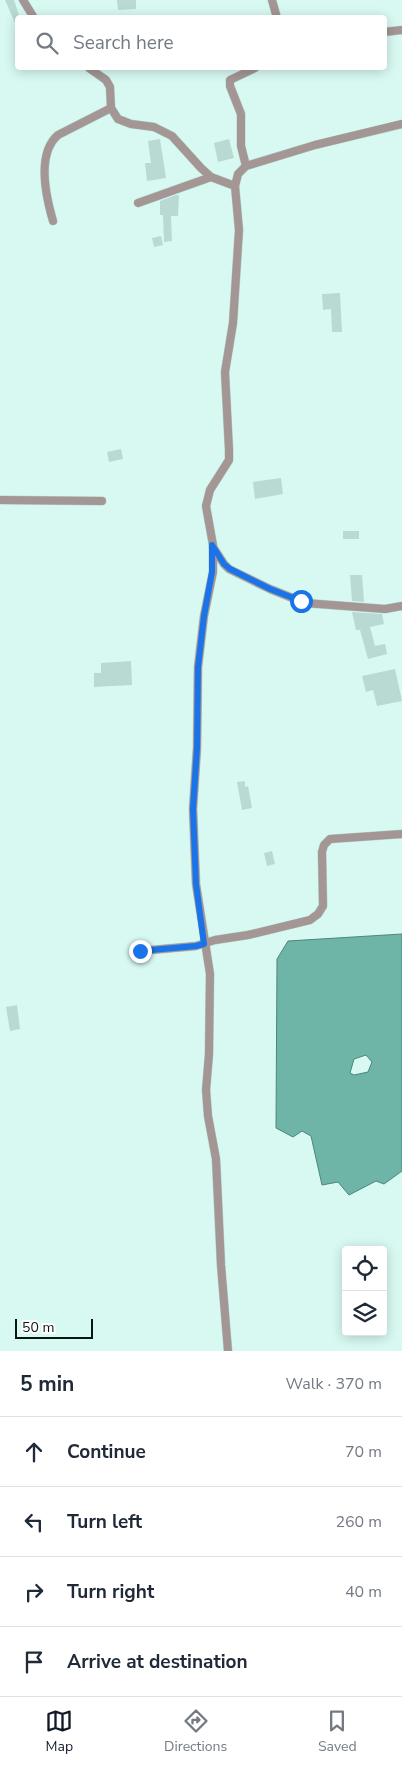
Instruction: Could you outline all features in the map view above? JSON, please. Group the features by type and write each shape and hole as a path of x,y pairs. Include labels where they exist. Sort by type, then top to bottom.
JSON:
{"street":[{"path":"23,0 32,15"},
{"path":"272,0 276,15"},
{"path":"387,32 402,30"},
{"path":"92,70 106,80 110,86 111,108 118,119 131,124 154,127 172,136 200,168 211,176 235,186"},
{"path":"246,166 241,146 241,114 230,86 230,80 251,70"},
{"path":"53,221 46,190 45,172 48,149 52,141 58,135 111,108"},
{"path":"228,1351 221,1265 216,1159 209,1124 206,1090 209,1054 210,974 196,884 193,809 197,748 198,667 212,572 212,545 206,506 210,490 229,460 225,372 232,323 239,230 235,186 238,174 246,166 315,145 402,124"},
{"path":"138,202 211,176"},
{"path":"0,500 102,501"},
{"path":"212,545 224,564 230,569 270,589 301,601 385,609 402,606"},
{"path":"140,951 196,946 215,940 248,935 310,920 318,914 323,906 322,852 324,845 330,839 402,834"}],"shaded area":[{"path":"402,934 402,1171 384,1184 376,1181 349,1195 338,1182 322,1185 311,1136 302,1131 293,1137 276,1128 277,959 288,941","holes":["366,1055 372,1062 368,1072 354,1075 350,1073 354,1059"]}],"building":[{"path":"5,0 14,0 19,15 15,15 15,23"},
{"path":"117,0 136,0 136,9 118,10"},
{"path":"160,139 166,178 147,181 145,163 151,163 148,141"},
{"path":"229,139 234,158 218,162 214,143"},
{"path":"179,195 178,216 171,216 172,241 164,242 163,215 160,215 160,201"},
{"path":"161,236 163,245 154,247 152,238"},
{"path":"340,293 342,332 332,332 331,309 323,310 322,294"},
{"path":"121,449 123,459 109,462 107,452"},
{"path":"281,478 283,494 255,499 253,482"},
{"path":"343,531 359,531 359,539 343,539"},
{"path":"350,575 362,575 364,602 352,601"},
{"path":"352,612 382,614 384,624 370,627 375,646 385,644 387,654 368,659 360,630 356,630"},
{"path":"131,661 132,685 94,687 94,673 101,673 101,663"},
{"path":"395,669 402,701 377,706 373,690 366,692 362,676"},
{"path":"245,781 245,787 248,786 252,808 242,810 237,782"},
{"path":"272,851 275,864 267,866 264,853"},
{"path":"17,1005 20,1029 10,1031 6,1007"}],"route":[{"path":"140,951 204,944 196,884 193,809 197,748 198,667 212,572 212,545 224,564 230,569 270,589 301,601"}]}
